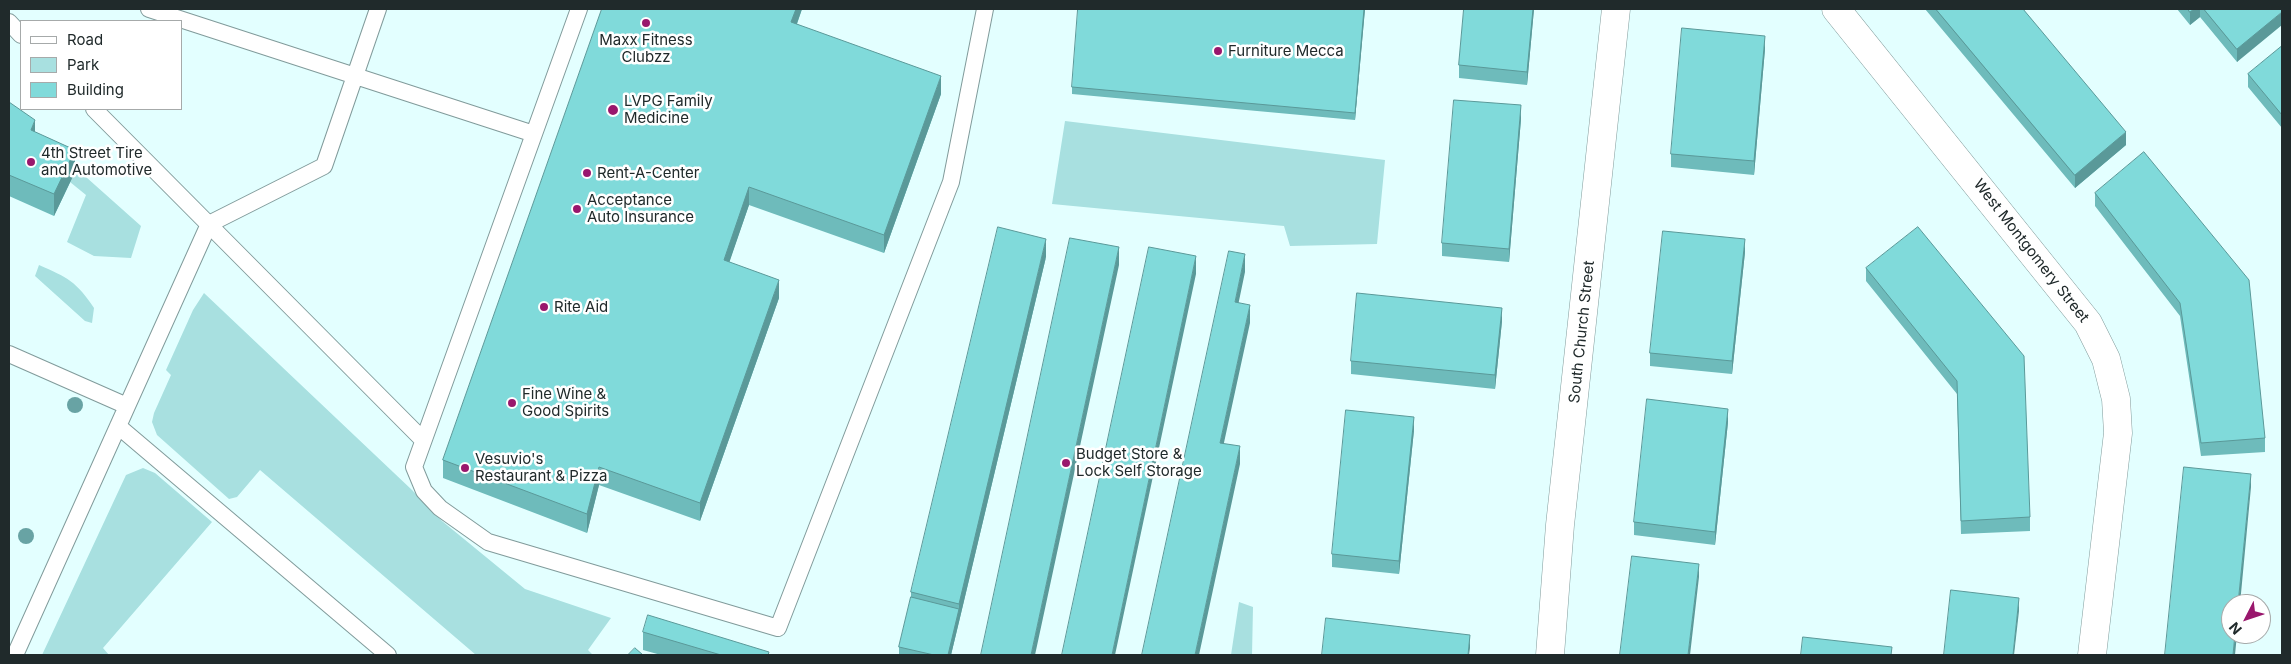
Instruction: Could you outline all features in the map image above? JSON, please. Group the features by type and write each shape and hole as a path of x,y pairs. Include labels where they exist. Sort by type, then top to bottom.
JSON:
{"street":[{"name":"South Church Street","path":"1550,655 1560,525 1616,9"},
{"name":"West Montgomery Street","path":"1836,9 2088,323 2106,359 2116,399 2118,433 2092,655"}],"lane":[{"path":"148,9 534,134"},
{"path":"15,655 209,224 324,166 378,9"},
{"path":"579,9 414,467 424,491 440,508 488,542 778,628 950,182 985,9"},
{"path":"9,22 20,34"},
{"path":"95,110 423,440"},
{"path":"9,354 127,406"},
{"path":"118,426 388,655"}],"green space":[{"path":"1065,121 1385,160 1377,244 1290,246 1284,226 1052,204"},
{"path":"77,169 141,226 131,258 94,256 67,242 86,195 70,182"},
{"path":"39,265 57,273 77,286 94,308 92,323 85,321 35,276"},
{"path":"204,293 412,490 442,521 525,589 611,618 588,650 593,655 476,655 260,470 237,497 229,499 157,435 152,422 154,413 171,375 166,370 193,310"},
{"path":"143,468 155,473 212,522 103,648 109,655 42,655 126,475"},
{"path":"1239,602 1253,607 1252,655 1231,655"}],"building":[{"path":"602,9 796,9 791,22 941,76 884,235 749,187 724,260 779,280 700,503 599,467 587,514 443,460"},
{"name":"Furniture Mecca","path":"1078,9 1364,9 1355,113 1072,87"},
{"path":"1464,9 1533,9 1527,72 1459,65"},
{"path":"1936,9 2023,9 2126,132 2075,175"},
{"path":"2204,9 2282,9 2282,12 2237,49"},
{"path":"1682,28 1765,36 1754,161 1671,154"},
{"path":"2282,46 2282,115 2248,74"},
{"path":"1454,100 1521,105 1509,249 1442,243"},
{"name":"4th Street Tire and Automotive","path":"9,102 35,120 31,130 75,150 54,194 9,175"},
{"path":"2144,152 2249,280 2265,438 2201,443 2180,303 2095,193"},
{"path":"998,227 1046,239 959,604 911,592"},
{"path":"1918,227 2024,356 2030,517 1961,521 1957,381 1866,268"},
{"path":"1663,231 1745,239 1732,361 1650,353"},
{"path":"1070,238 1119,247 1031,655 981,655"},
{"path":"1149,247 1196,256 1112,655 1062,655"},
{"path":"1229,251 1245,254 1235,302 1250,305 1220,443 1240,446 1195,655 1142,655"},
{"path":"1357,293 1502,308 1495,375 1351,361"},
{"path":"1647,399 1728,409 1715,532 1634,522"},
{"path":"1346,410 1414,417 1399,561 1332,554"},
{"path":"2184,467 2251,474 2239,594 2221,594 2221,644 2234,644 2233,655 2165,655"},
{"path":"1632,556 1699,564 1688,655 1620,655"},
{"path":"1951,590 2019,598 2013,655 1944,655"},
{"path":"911,597 959,609 948,655 934,655 899,647"},
{"path":"648,615 769,652 768,655 721,655 643,632"},
{"path":"1326,618 1470,635 1468,655 1322,655"},
{"path":"1803,637 1892,647 1891,655 1801,655"},
{"path":"635,648 643,655 628,655"}],"place":[{"name":"Maxx Fitness Clubzz","path":"646,23"},
{"name":"Furniture Mecca","path":"1218,51"},
{"name":"LVPG Family Medicine","path":"613,110"},
{"name":"4th Street Tire and Automotive","path":"31,162"},
{"name":"Rent-A-Center","path":"587,173"},
{"name":"Acceptance Auto Insurance","path":"577,209"},
{"name":"Rite Aid","path":"544,307"},
{"name":"Fine Wine & Good Spirits","path":"512,403"},
{"name":"Budget Store & Lock Self Storage","path":"1066,463"},
{"name":"Vesuvio's Restaurant & Pizza","path":"465,468"}]}
